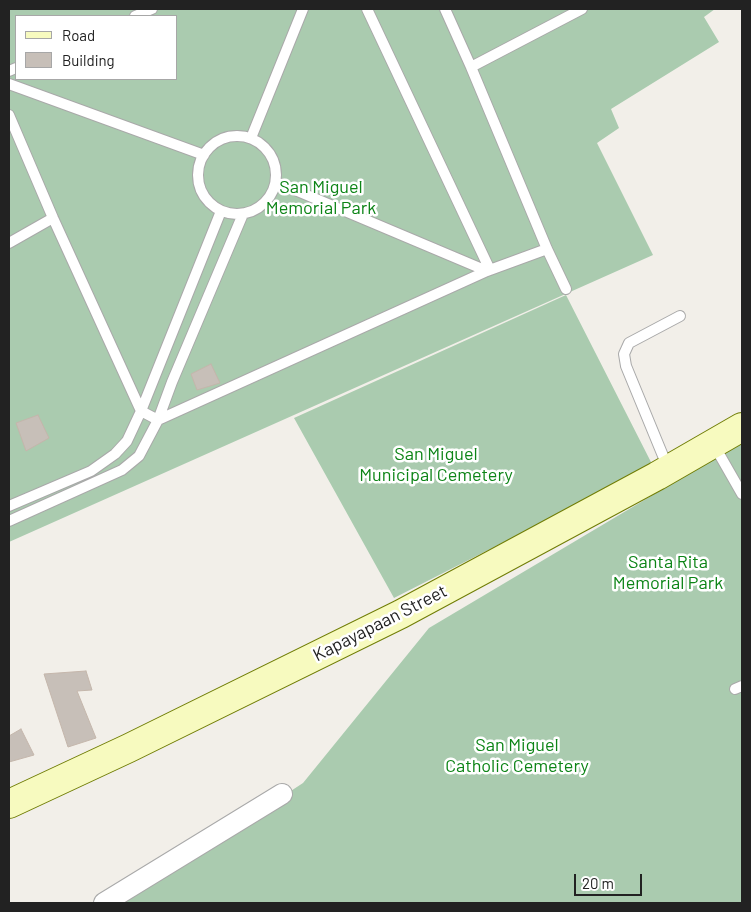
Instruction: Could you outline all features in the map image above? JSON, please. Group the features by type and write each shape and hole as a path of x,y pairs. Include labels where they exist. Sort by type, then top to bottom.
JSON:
{"street":[{"name":"Kapayapaan Street","path":"9,804 129,748 401,614 669,469 742,426"},
{"path":"104,903 282,794"}],"lane":[{"path":"137,15 152,9"},
{"path":"251,138 304,9"},
{"path":"367,9 489,270"},
{"path":"445,9 472,67 547,249 566,289"},
{"path":"472,67 582,9"},
{"path":"9,84 204,155"},
{"path":"9,115 53,218 141,412 158,420 489,270 547,249"},
{"path":"230,136 251,138 263,145 272,156 276,168 276,182 270,197 259,209 243,214 221,211 210,204 203,193 198,180 199,167 210,146 219,140 230,136"},
{"path":"276,182 489,270"},
{"path":"9,506 91,471 115,454 126,441 141,412 221,211"},
{"path":"9,521 122,470 138,456 158,420 172,382 243,214"},
{"path":"9,243 53,218"},
{"path":"669,469 626,366 624,354 629,343 680,316"},
{"path":"713,443 742,494"}],"green space":[{"name":"San Miguel Memorial Park","path":"9,9 715,9 704,17 719,42 611,109 619,128 597,143 653,255 9,542"},
{"name":"San Miguel Municipal Cemetery","path":"566,295 653,466 394,598 294,418"},
{"name":"San Miguel Catholic Cemetery","path":"742,442 742,903 120,903 303,783 429,628"}],"building":[{"path":"211,364 220,383 197,390 191,374"},
{"path":"38,415 49,438 26,451 16,423"},
{"path":"86,671 92,690 77,691 96,738 68,747 44,674"},
{"path":"21,729 34,755 9,762 9,736"}],"park label":[{"name":"Santa Rita Memorial Park","path":"668,572"}]}
